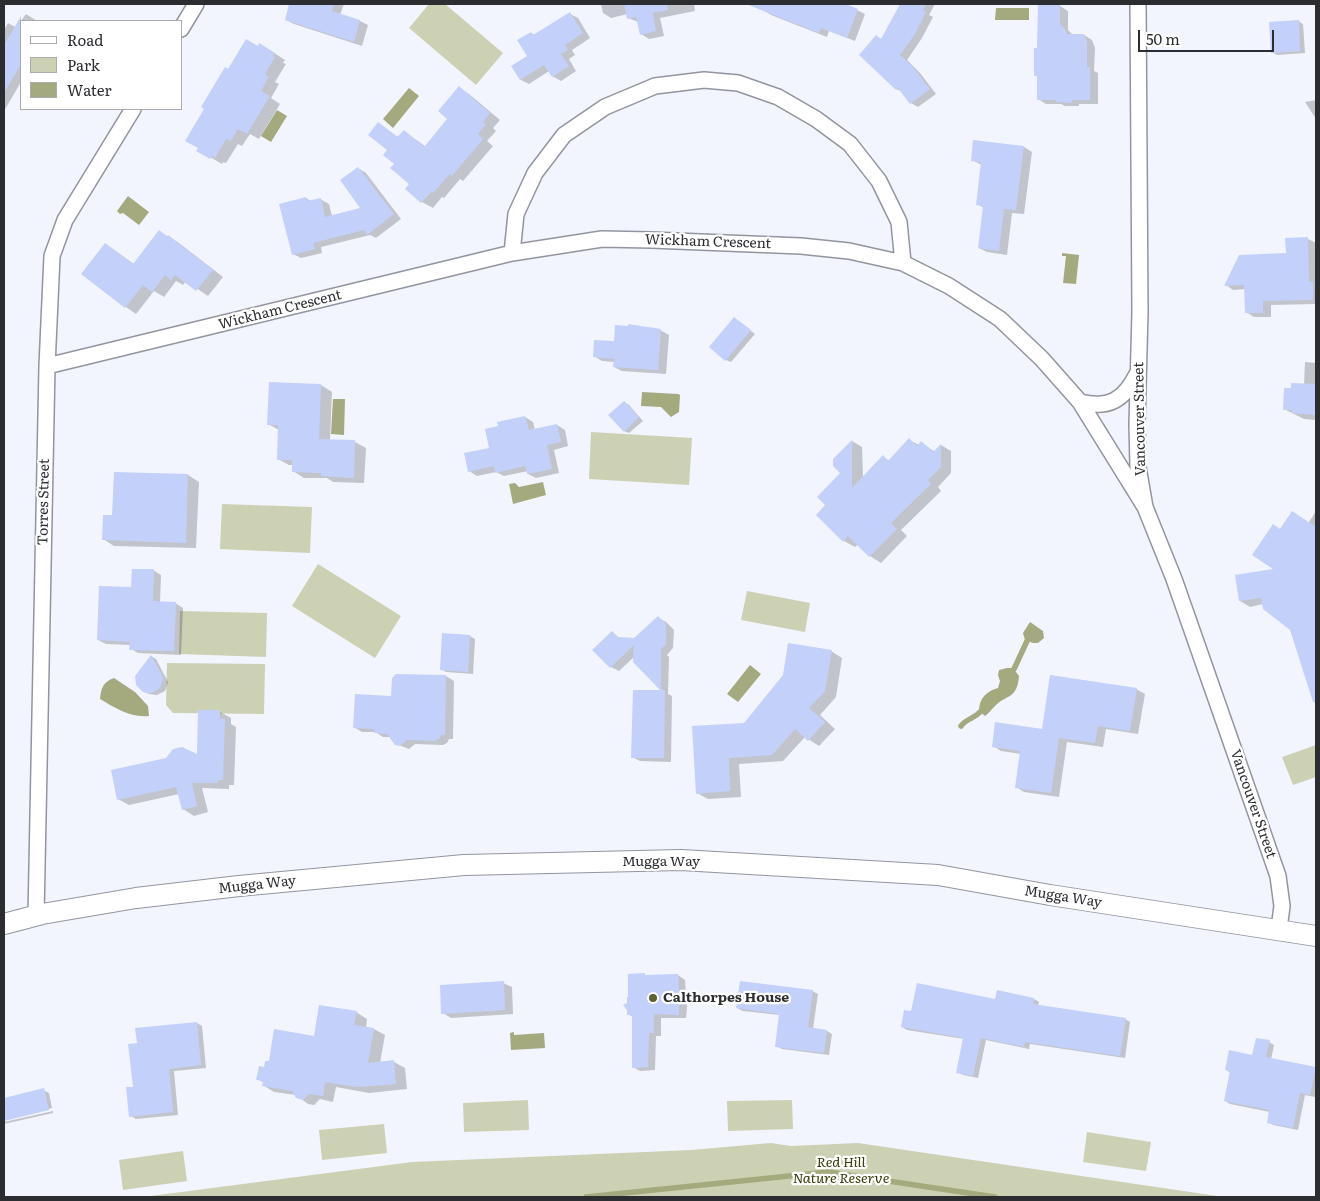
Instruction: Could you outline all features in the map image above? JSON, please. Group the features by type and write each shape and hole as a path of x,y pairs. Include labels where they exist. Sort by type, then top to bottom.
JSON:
{"main road":[{"name":"Mugga Way","path":"4,924 36,916 136,898 464,864 681,860 938,875 1050,895 1316,936"}],"street":[{"path":"182,26 196,4"},
{"name":"Vancouver Street","path":"1138,4 1138,467 1145,507 1174,579 1278,876 1282,906 1279,929"},
{"path":"512,253 516,214 535,173 564,135 605,107 655,86 704,80 738,83 778,97 816,119 850,144 879,181 899,222 903,263"},
{"name":"Torres Street","path":"36,916 47,366 52,256 65,220 132,110"},
{"name":"Wickham Crescent","path":"47,366 512,253 602,239 801,246 848,251 903,263 949,286 1000,319 1042,359 1080,402 1145,507"},
{"path":"1080,402 1098,404 1120,397 1130,389 1139,370"}],"green space":[{"path":"429,4 445,4 503,53 476,85 409,28"},
{"path":"591,432 692,438 689,485 589,479"},
{"path":"222,504 312,507 310,553 220,549"},
{"path":"318,564 401,616 375,658 292,606"},
{"path":"747,591 810,603 805,632 741,620"},
{"path":"180,611 267,613 266,657 179,654"},
{"path":"167,663 265,664 264,714 173,713 166,705"},
{"path":"1316,745 1316,777 1293,785 1282,757"},
{"path":"528,1100 529,1130 464,1132 463,1103"},
{"path":"792,1100 793,1129 728,1131 727,1101"},
{"path":"384,1124 387,1153 322,1160 319,1130"},
{"path":"1087,1132 1151,1142 1146,1171 1083,1162"},
{"name":"Red Hill Nature Reserve","path":"771,1143 791,1146 858,1143 1224,1197 143,1197 412,1162 691,1150"},
{"path":"183,1151 187,1181 123,1190 119,1160"}],"water":[{"path":"996,8 1029,8 1029,20 995,20"},
{"path":"409,88 419,96 393,128 383,119"},
{"path":"277,110 287,116 271,142 261,136"},
{"path":"128,196 149,212 139,225 123,213 120,214 117,211"},
{"path":"1062,253 1079,255 1076,284 1063,283 1066,256 1062,256"},
{"path":"642,392 680,395 679,412 671,417 661,407 641,406"},
{"path":"333,399 345,399 344,435 331,434"},
{"path":"543,482 546,495 513,504 509,484 515,483 519,487"},
{"path":"1030,622 1043,631 1044,638 1038,643 1025,640 1023,633"},
{"path":"750,665 761,674 738,702 727,694"},
{"path":"1013,668 1019,676 1016,689 985,716 979,711 980,702 987,693 998,688 1000,681 999,670"},
{"path":"114,678 135,692 148,706 149,716 130,714 100,699 103,686 107,681"},
{"path":"514,1032 514,1035 544,1033 545,1048 511,1050 510,1033"}],"building":[{"path":"289,4 334,4 332,11 360,20 354,42 285,20"},
{"path":"624,4 667,4 668,10 653,13 656,31 640,35 636,17 627,19"},
{"path":"746,4 846,4 858,9 847,38 821,28 819,33"},
{"path":"900,4 926,4 923,10 926,12 915,34 900,55 913,67 930,89 910,104 898,88 896,90 859,55 876,35 881,39"},
{"path":"1038,4 1060,5 1060,24 1067,34 1084,34 1087,42 1087,67 1090,67 1090,100 1072,100 1072,103 1056,102 1056,100 1037,100 1037,76 1034,76 1034,48 1037,48"},
{"path":"570,12 583,33 565,45 568,50 561,54 569,66 552,77 544,65 520,80 511,66 527,56 517,40 531,32 533,35"},
{"path":"21,16 20,66 4,93 4,45"},
{"path":"1299,20 1300,51 1271,53 1269,22"},
{"path":"246,39 258,46 259,43 275,53 273,56 275,57 265,74 269,77 261,91 270,96 247,134 238,129 231,141 226,139 215,158 212,156 210,159 196,151 198,148 185,141 204,109 201,107 225,67 228,69"},
{"path":"459,86 490,113 483,122 486,124 478,134 483,139 452,176 450,174 421,203 405,189 409,184 390,168 394,164 383,155 387,150 368,135 378,122 397,137 404,130 424,147 447,119 438,111"},
{"path":"973,140 1024,146 1016,210 1004,209 999,251 978,248 983,206 976,205 981,162 971,161"},
{"path":"358,167 394,214 367,235 364,230 313,243 315,249 292,255 279,204 306,197 307,201 321,198 325,217 360,208 340,180"},
{"path":"159,230 213,270 196,291 175,275 171,280 165,275 152,292 143,285 125,308 81,274 105,243 133,264"},
{"path":"1308,237 1309,282 1313,282 1313,300 1263,301 1263,313 1245,313 1244,285 1224,286 1239,255 1286,253 1285,238"},
{"path":"734,317 751,330 725,361 709,347"},
{"path":"628,324 661,329 658,370 613,367 614,359 593,357 594,340 614,341 615,325 628,326"},
{"path":"269,382 321,384 319,439 355,440 354,478 321,476 321,473 292,472 292,460 277,460 278,425 267,425"},
{"path":"1291,383 1316,384 1316,415 1292,413 1292,410 1283,410 1284,388 1291,388"},
{"path":"624,401 639,417 624,432 608,415"},
{"path":"525,416 529,430 557,424 561,442 547,445 552,469 527,474 525,466 495,473 494,466 468,472 464,453 489,448 485,429 498,426 497,422"},
{"path":"909,438 917,446 921,441 933,452 941,444 941,467 928,480 931,484 891,523 897,529 869,557 848,536 843,542 816,515 825,505 817,497 840,473 833,466 833,459 852,440 852,488 883,455 888,461"},
{"path":"114,472 188,474 186,543 102,540 103,515 112,515"},
{"path":"1292,511 1316,527 1316,702 1313,702 1290,630 1263,609 1261,598 1239,601 1235,575 1273,569 1252,555 1273,524 1280,529"},
{"path":"132,569 154,569 153,601 176,602 174,651 129,650 130,642 97,640 99,586 131,587"},
{"path":"658,616 666,624 666,644 660,650 661,690 665,690 664,758 631,758 633,690 660,690 633,662 634,645 610,668 592,650 612,631 618,637 634,638"},
{"path":"442,633 470,635 468,672 440,670"},
{"path":"788,643 832,650 825,691 809,708 825,722 808,741 795,729 772,755 729,758 730,791 696,794 692,726 744,723 783,675"},
{"path":"151,655 163,679 160,688 152,693 147,693 143,692 136,685 135,676"},
{"path":"396,674 446,675 445,735 441,735 439,739 434,741 407,740 400,746 395,745 387,734 374,733 374,729 353,728 355,694 391,696 392,678"},
{"path":"1050,675 1137,688 1130,731 1098,726 1095,743 1059,738 1051,793 1015,788 1020,751 992,747 995,722 1042,729"},
{"path":"198,710 220,710 220,719 225,719 223,780 218,780 218,783 192,783 197,806 182,810 176,787 117,800 111,770 166,758 173,749 182,747 197,754"},
{"path":"645,973 645,975 678,974 679,1015 654,1014 654,1033 649,1033 648,1067 632,1068 632,1015 627,1015 627,1010 623,1005 627,1003 628,997 628,974"},
{"path":"504,981 505,1010 441,1014 440,985"},
{"path":"740,981 813,990 808,1027 827,1030 824,1053 775,1047 779,1014 736,1008"},
{"path":"917,983 995,999 997,990 1034,998 1033,1004 1126,1018 1120,1056 1025,1042 1024,1047 981,1038 973,1076 956,1073 963,1038 901,1027 904,1010 911,1011"},
{"path":"319,1005 357,1011 354,1025 374,1028 368,1063 394,1060 396,1084 357,1087 325,1082 323,1096 309,1094 303,1100 296,1098 292,1091 262,1086 263,1081 256,1080 259,1066 264,1067 265,1061 269,1061 274,1029 314,1036"},
{"path":"197,1022 201,1065 169,1069 173,1112 129,1117 126,1087 133,1087 128,1044 137,1043 135,1028"},
{"path":"1256,1038 1270,1040 1266,1057 1316,1067 1310,1095 1300,1093 1293,1128 1267,1123 1269,1110 1224,1101 1230,1071 1225,1070 1229,1050 1252,1055"},
{"path":"44,1088 49,1110 4,1121 4,1098"}],"waterway":[{"path":"1014,669 1027,641"},
{"path":"961,726 980,712"},
{"path":"586,1197 828,1172 995,1197"}],"place":[{"name":"Calthorpes House","path":"653,998"}]}
